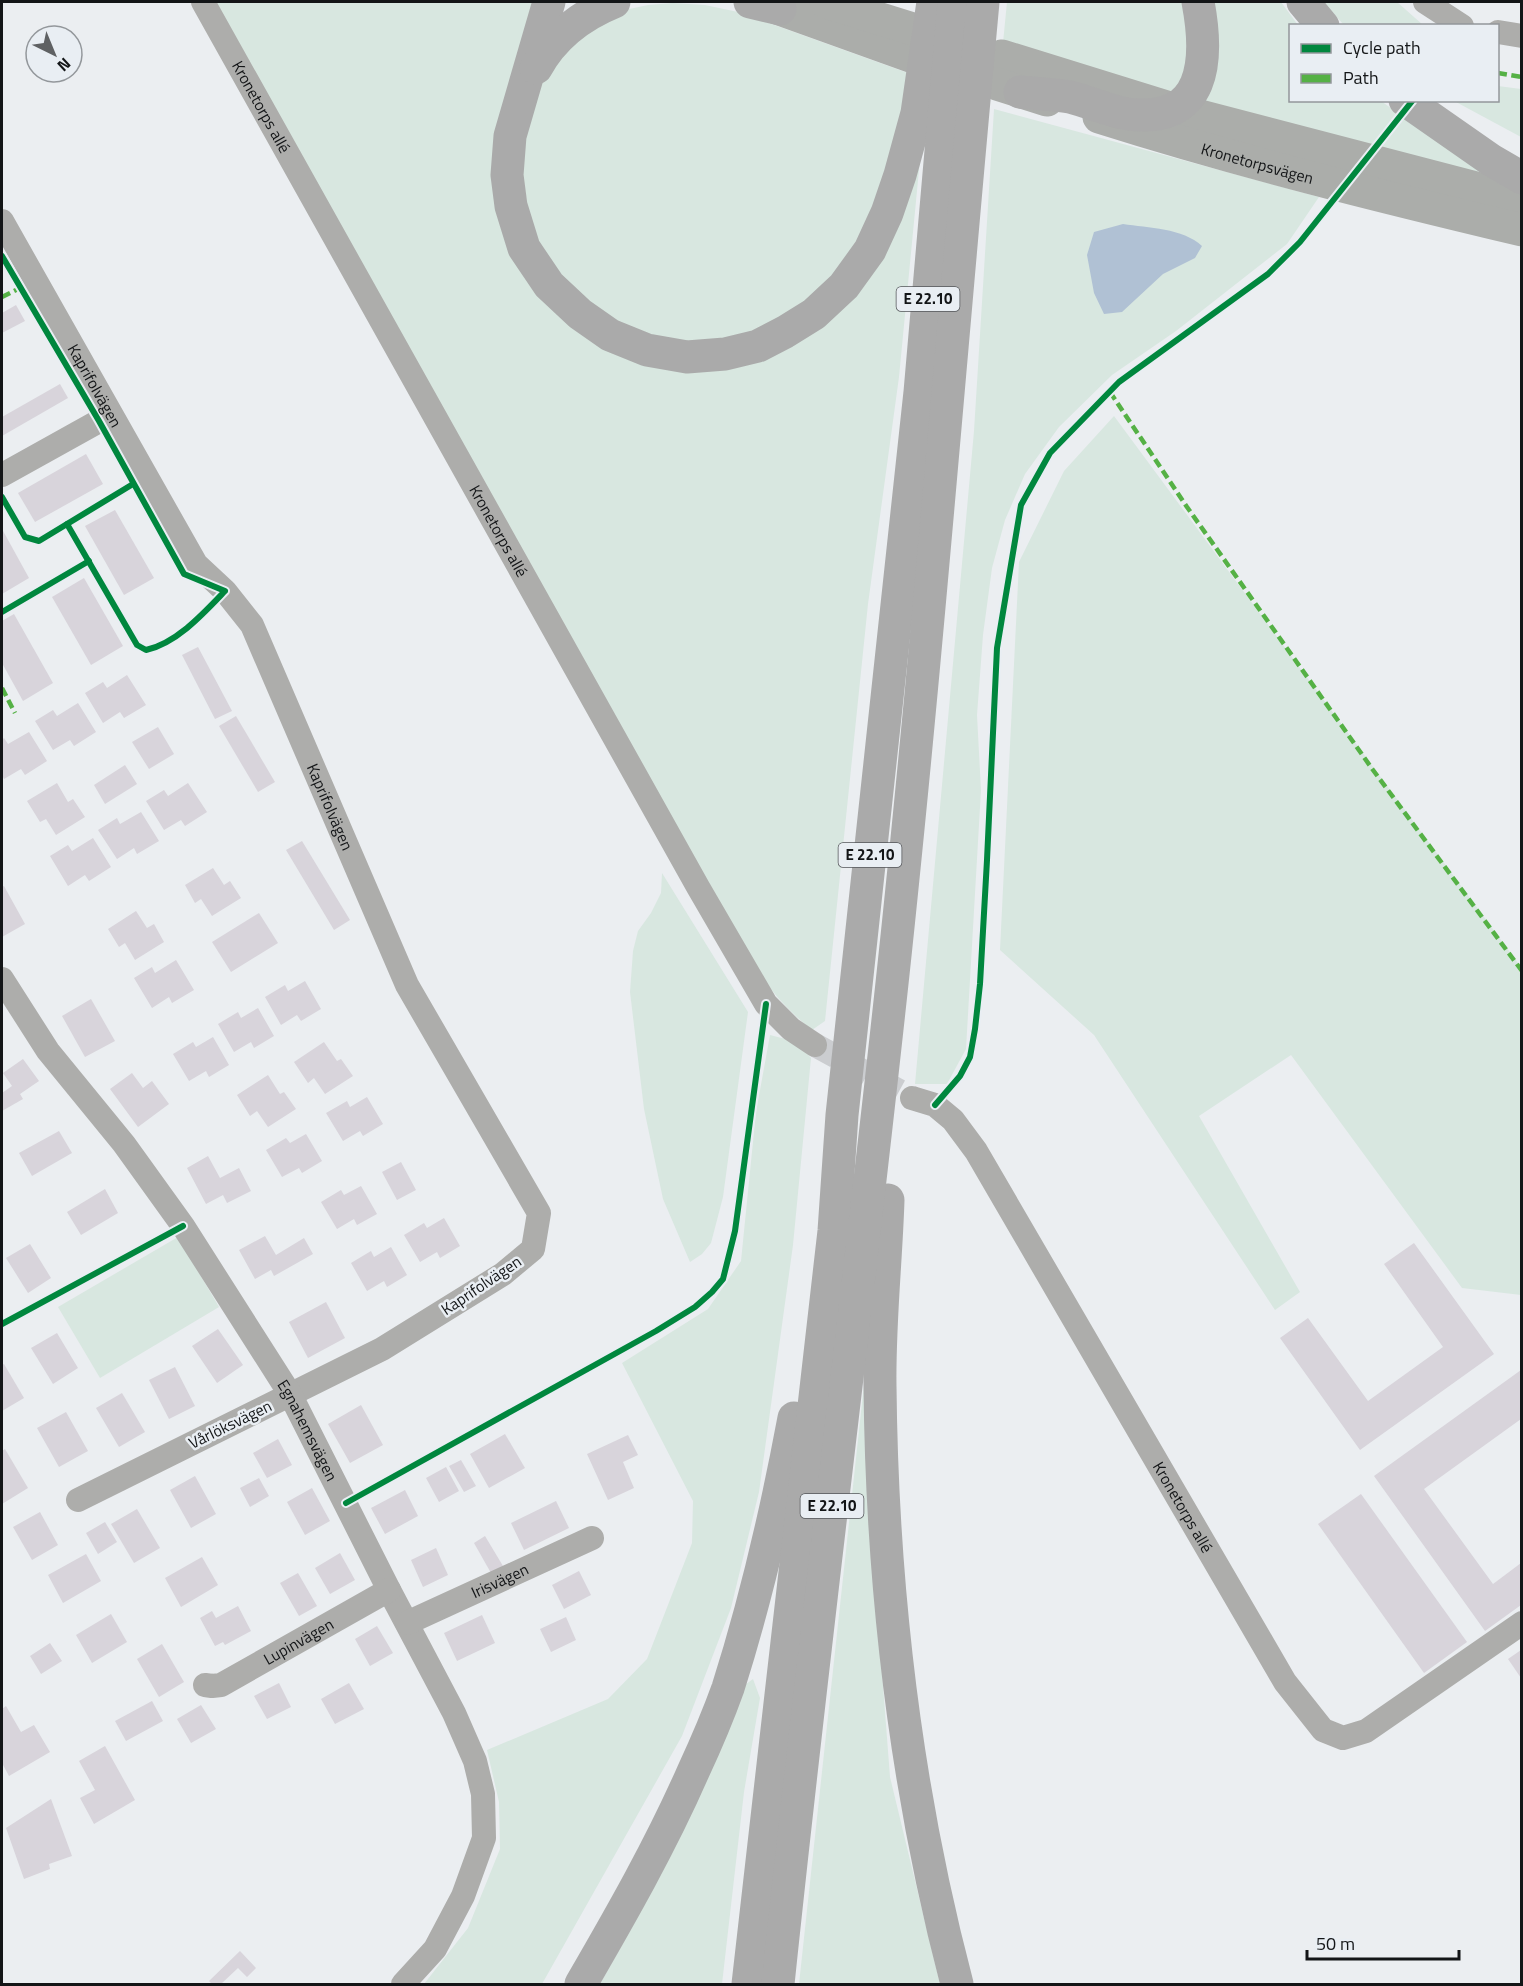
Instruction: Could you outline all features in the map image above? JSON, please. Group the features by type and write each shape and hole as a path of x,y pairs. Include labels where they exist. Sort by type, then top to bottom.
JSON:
{"highway":[{"path":"549,2 510,136 507,175 511,206 525,248 549,285 580,314 610,335 646,350 687,357 725,354 758,346 785,332 814,314 844,285 870,250 887,213 917,113 933,2"},
{"path":"523,93 544,54 565,32 593,10 614,2"},
{"name":"E 22.10","path":"748,1984 834,1231 842,1115 920,392 954,2"},
{"name":"E 22.10","path":"778,1984 797,1802 888,1027 940,490 982,2"},
{"path":"1006,78 1126,113 1156,115 1173,109 1183,104 1190,96 1202,63 1203,43 1198,2"},
{"path":"1303,2 1321,24"},
{"path":"1407,102 1521,178"},
{"path":"888,1027 892,1112 881,1301 879,1385 885,1549 910,1762 926,1859 957,1984"},
{"path":"581,1984 631,1897 675,1812 728,1689 782,1486 797,1398 812,1261 842,1115"}],"main road":[{"path":"763,4 914,43 826,2"},
{"name":"Kronetorpsvägen","path":"1006,78 1176,142 1367,194 1521,230"},
{"name":"Kronetorpsvägen","path":"1173,109 1521,200"}],"street":[{"name":"Kronetorps allé","path":"202,2 755,987 774,1013 791,1029 815,1045"},
{"path":"1425,2 1459,24"},
{"path":"1499,32 1521,36"},
{"name":"Kaprifolvägen","path":"2,221 196,564 225,591 252,625 406,985 539,1213 533,1249 503,1274 382,1349"},
{"path":"2,474 110,415"},
{"name":"Egnahemsvägen","path":"2,979 48,1052 124,1144 183,1226 290,1394 454,1713 475,1761 483,1794 484,1838 464,1896 435,1949 403,1984"},
{"name":"Kronetorps allé","path":"912,1098 935,1105 953,1120 976,1150 1285,1682 1323,1730 1343,1738 1366,1731 1521,1623"},
{"name":"Vårlöksvägen","path":"78,1500 382,1349"},
{"name":"Irisvägen","path":"407,1623 592,1538"},
{"name":"Lupinvägen","path":"205,1684 221,1685 389,1590"}],"shaded area":[{"path":"213,2 538,2 498,193 618,352 813,330 922,139 899,377 868,604 825,1021 812,1030 781,1001 756,969"},
{"path":"1007,2 1189,2 1189,70 1173,95 1003,43"},
{"path":"1211,2 1281,2 1297,24 1289,24 1289,102 1382,102 1505,184 1200,105"},
{"path":"1323,2 1397,2 1422,24 1343,24"},
{"path":"673,3 705,5 738,12 908,73 896,150 853,257 782,325 692,346 637,335 564,287 532,234 519,152 539,86 573,41 620,11"},
{"path":"1499,86 1521,89 1521,137 1456,102 1499,102"},
{"path":"994,109 1319,197 1287,244 1176,331 1112,375 1059,427 1025,474 1005,520 992,568 983,635 977,715 981,790 966,1049 947,1084 915,1084 974,431"},
{"path":"1114,416 1521,967 1521,1295 1462,1288 1291,1055 1199,1116 1300,1292 1275,1310 1094,1035 1000,950 1019,562 1064,471"},
{"path":"662,873 748,1012 723,1197 711,1243 702,1254 690,1262 663,1199 644,1109 630,992 633,951 638,931 651,913 661,893"},
{"path":"770,1035 797,1042 811,1058 793,1245 759,1492 731,1608 682,1736 542,1984 424,1984 468,1928 500,1849 499,1802 487,1750 608,1699 647,1659 692,1543 693,1501 622,1363 708,1309 741,1261 756,1112"},
{"path":"178,1237 219,1307 100,1378 58,1307"},
{"path":"865,1375 873,1555 890,1777 940,1984 799,1984"},
{"path":"753,1679 760,1698 744,1792 722,1984 600,1984 651,1893 742,1687"}],"water":[{"path":"1123,224 1175,232 1202,246 1195,258 1163,274 1122,312 1104,314 1094,293 1087,255 1094,232"}],"building":[{"path":"16,305 25,321 2,333 2,313"},
{"path":"60,384 68,398 2,436 2,417"},
{"path":"86,454 103,484 35,522 18,493"},
{"path":"115,510 154,578 124,595 85,526"},
{"path":"2,529 29,578 2,594"},
{"path":"84,578 123,646 91,665 52,597"},
{"path":"14,614 53,683 23,701 2,663 2,621"},
{"path":"198,647 232,711 215,719 182,655"},
{"path":"127,675 146,705 124,718 120,712 103,723 85,693 103,682 107,688"},
{"path":"78,703 96,732 74,746 70,740 53,750 35,721 53,710 57,716"},
{"path":"236,716 275,782 258,792 219,726"},
{"path":"158,727 174,754 149,769 132,742"},
{"path":"29,732 47,761 25,775 21,769 4,779 2,740 4,738 8,744"},
{"path":"125,765 137,784 105,804 94,785"},
{"path":"57,783 68,802 73,799 85,817 56,835 46,819 40,822 27,801"},
{"path":"188,783 207,812 185,826 181,820 164,830 146,801 164,790 168,796"},
{"path":"141,812 159,841 137,854 134,848 117,859 98,830 117,818 120,824"},
{"path":"93,838 111,867 89,881 85,875 68,886 50,856 68,845 72,851"},
{"path":"302,841 350,920 334,930 286,850"},
{"path":"213,868 224,885 230,881 241,898 212,916 201,899 195,903 185,885"},
{"path":"4,886 25,924 2,937 2,887"},
{"path":"136,911 147,928 154,924 164,942 135,960 125,943 119,947 108,929"},
{"path":"259,913 278,943 231,972 212,942"},
{"path":"176,960 194,990 172,1003 169,997 152,1008 134,978 152,967 155,973"},
{"path":"305,981 321,1009 301,1021 297,1015 281,1025 265,997 285,985 288,991"},
{"path":"91,999 115,1041 85,1057 62,1016"},
{"path":"258,1008 274,1036 254,1048 251,1042 234,1052 218,1024 238,1012 241,1018"},
{"path":"213,1037 229,1065 209,1077 206,1071 189,1081 173,1054 193,1042 196,1047"},
{"path":"324,1042 337,1061 341,1059 353,1076 325,1094 314,1078 308,1083 294,1062"},
{"path":"23,1059 39,1081 20,1094 23,1099 2,1111 2,1093 12,1086 3,1073"},
{"path":"132,1073 143,1088 152,1081 169,1104 138,1127 110,1089"},
{"path":"268,1075 280,1094 284,1092 296,1109 268,1127 257,1111 250,1116 237,1095"},
{"path":"367,1097 383,1124 363,1136 360,1131 343,1141 326,1113 347,1101 350,1107"},
{"path":"59,1131 72,1153 32,1176 19,1153"},
{"path":"306,1134 322,1161 302,1173 299,1168 282,1177 266,1150 286,1138 290,1143"},
{"path":"208,1156 220,1178 239,1168 251,1191 227,1203 223,1195 206,1204 187,1168"},
{"path":"401,1162 416,1190 397,1200 382,1172"},
{"path":"361,1186 377,1214 357,1225 354,1219 337,1229 321,1202 341,1190 344,1195"},
{"path":"105,1189 118,1213 81,1235 67,1212"},
{"path":"444,1218 460,1246 440,1258 437,1252 420,1262 404,1235 424,1223 427,1228"},
{"path":"265,1236 276,1255 304,1238 313,1254 274,1276 271,1270 255,1279 239,1250"},
{"path":"1414,1243 1494,1354 1360,1450 1280,1338 1308,1318 1368,1401 1443,1347 1384,1264"},
{"path":"30,1244 51,1278 28,1293 6,1258"},
{"path":"391,1247 407,1275 387,1287 384,1281 367,1291 351,1263 371,1251 374,1257"},
{"path":"326,1302 345,1338 308,1358 289,1322"},
{"path":"218,1329 243,1365 217,1383 192,1346"},
{"path":"57,1333 78,1368 53,1384 31,1348"},
{"path":"4,1364 24,1398 2,1411 2,1365"},
{"path":"175,1367 195,1406 169,1419 149,1380"},
{"path":"1521,1370 1521,1419 1424,1489 1493,1584 1521,1563 1521,1605 1485,1631 1374,1476"},
{"path":"122,1393 145,1432 119,1447 96,1408"},
{"path":"361,1405 383,1445 350,1463 328,1424"},
{"path":"66,1412 88,1451 59,1467 37,1428"},
{"path":"505,1434 525,1468 489,1488 470,1454"},
{"path":"628,1435 638,1455 623,1462 634,1488 608,1500 587,1454"},
{"path":"278,1439 292,1465 267,1478 253,1453"},
{"path":"5,1449 28,1488 2,1504 2,1451"},
{"path":"461,1460 476,1486 464,1492 449,1466"},
{"path":"446,1467 459,1491 439,1502 426,1478"},
{"path":"195,1476 216,1514 191,1528 170,1490"},
{"path":"259,1478 269,1496 250,1507 240,1488"},
{"path":"312,1488 330,1521 305,1535 287,1502"},
{"path":"405,1490 418,1516 385,1534 371,1508"},
{"path":"1361,1494 1467,1642 1424,1673 1318,1524"},
{"path":"556,1501 569,1528 524,1550 511,1523"},
{"path":"137,1509 160,1548 134,1563 111,1524"},
{"path":"40,1512 58,1545 32,1560 13,1527"},
{"path":"105,1522 117,1542 98,1554 86,1533"},
{"path":"485,1536 503,1566 491,1573 474,1543"},
{"path":"436,1548 448,1575 423,1587 411,1560"},
{"path":"340,1553 355,1580 330,1594 315,1568"},
{"path":"86,1554 101,1581 63,1603 48,1575"},
{"path":"202,1557 218,1585 181,1607 165,1578"},
{"path":"579,1571 591,1595 564,1609 552,1585"},
{"path":"298,1573 317,1606 299,1616 280,1583"},
{"path":"238,1606 251,1631 225,1645 223,1642 215,1646 200,1618 212,1611 216,1618"},
{"path":"111,1614 127,1642 92,1663 76,1635"},
{"path":"482,1615 495,1643 457,1661 444,1633"},
{"path":"566,1617 576,1640 551,1652 540,1629"},
{"path":"377,1626 393,1653 370,1666 355,1639"},
{"path":"50,1643 62,1661 41,1674 30,1656"},
{"path":"162,1644 184,1682 159,1697 137,1659"},
{"path":"1521,1650 1521,1678 1508,1659"},
{"path":"279,1683 291,1707 267,1719 254,1696"},
{"path":"349,1683 364,1709 335,1724 321,1699"},
{"path":"152,1701 163,1721 126,1741 115,1721"},
{"path":"201,1705 216,1729 191,1743 177,1719"},
{"path":"6,1706 21,1732 34,1725 50,1752 9,1776 2,1763 2,1709"},
{"path":"105,1746 135,1800 94,1824 80,1798 95,1790 79,1761"},
{"path":"51,1799 72,1856 49,1864 50,1869 24,1879 6,1828"},
{"path":"240,1951 256,1968 247,1977 238,1968 221,1984 212,1984 209,1981"}],"tunnel":[{"path":"815,1045 912,1098"}],"marked path":[{"path":"1499,73 1522,77"},
{"path":"2,297 20,288"},
{"path":"1110,392 1187,507 1373,770 1522,971"},
{"path":"2,688 15,713"}],"cycle path":[{"path":"935,1105 960,1076 970,1057 975,1029 980,984 997,648 1021,505 1050,453 1119,382 1268,274 1300,242 1411,102"},
{"path":"2,256 99,421 184,574 225,591 179,634 146,650 137,645 67,524"},
{"path":"2,497 25,537 39,541 133,484"},
{"path":"2,612 89,561"},
{"path":"346,1503 656,1331 695,1307 723,1279 735,1231 766,1004"},
{"path":"2,1324 183,1226"}]}
